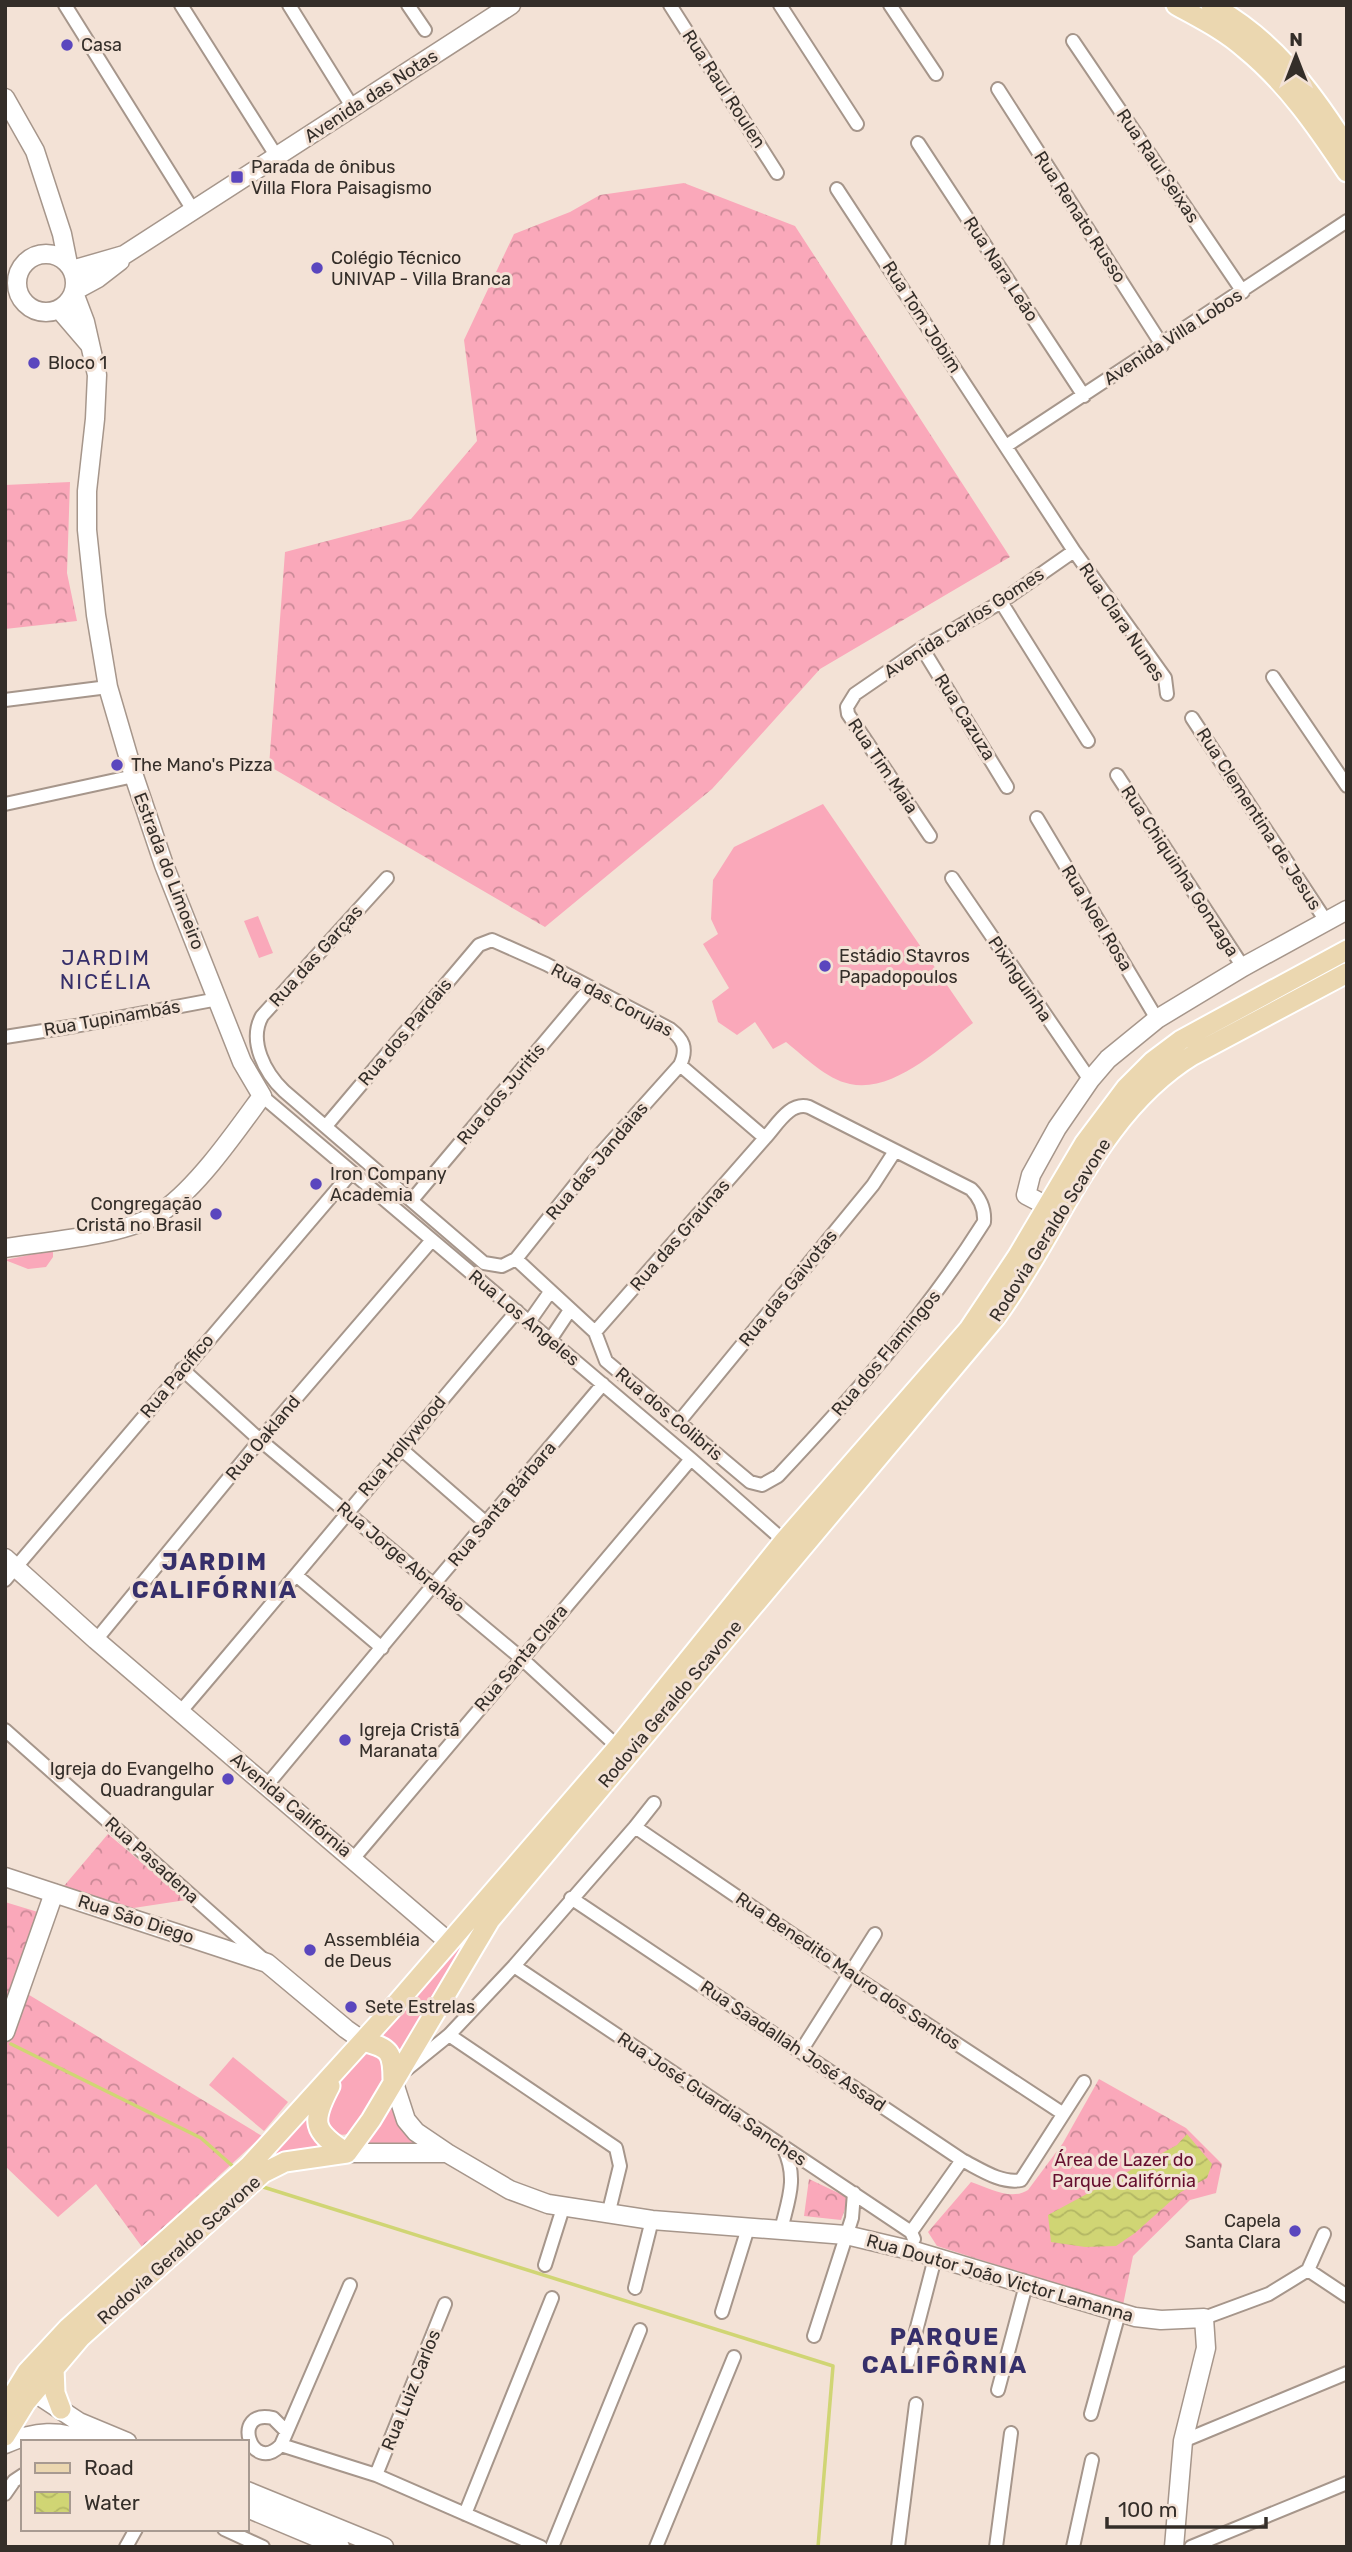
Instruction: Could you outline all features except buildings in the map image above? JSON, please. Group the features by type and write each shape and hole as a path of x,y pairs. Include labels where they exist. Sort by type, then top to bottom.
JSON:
{"main road":[{"name":"Avenida das Notas","path":"60,309 74,292 104,274 124,256 511,5"},
{"path":"1176,5 1224,33 1265,66 1310,117 1347,172"},
{"path":"1211,5 1268,44 1299,78 1347,148"},
{"path":"5,98 35,151 75,280 74,292"},
{"path":"53,210 49,237 36,256 20,271 12,294 35,310 51,312 60,309"},
{"name":"Avenida das Notas","path":"36,256 53,255 70,267 124,256"},
{"name":"Estrada do Limoeiro","path":"74,292 96,362 97,400 88,484 87,530 94,604 108,687 164,865 242,1062 262,1097"},
{"name":"Estrada do Limoeiro","path":"60,309 90,345"},
{"path":"1046,1206 1026,1195 1028,1184 1057,1128 1108,1059 1157,1018 1347,910"},
{"name":"Rodovia Geraldo Scavone","path":"5,2436 27,2388 27,2372 68,2328 250,2165 363,2041 618,1747 784,1541 969,1329 1003,1279 1091,1134 1126,1088 1153,1061 1181,1040 1347,950"},
{"name":"Rodovia Geraldo Scavone","path":"5,2408 54,2367 80,2338 263,2173 285,2162 347,2153 371,2120 489,1920 996,1317 1030,1268 1104,1143 1135,1103 1174,1067 1192,1055 1347,973"},
{"path":"5,1248 72,1239 124,1226 161,1212 204,1170 262,1097"},
{"name":"Avenida Califórnia","path":"9,1568 450,1942"},
{"name":"Rua São Diego","path":"5,1877 230,1942 267,1963 363,2041"},
{"path":"5,2032 54,1893"},
{"path":"363,2041 383,2046 390,2052 393,2080"},
{"path":"348,2055 316,2113 318,2130 326,2140 347,2153 447,2153"},
{"name":"Rua Doutor João Victor Lamanna","path":"393,2080 406,2120 416,2132 510,2190 563,2208 652,2220 846,2235 927,2255 1119,2313 1161,2320 1204,2318"},
{"path":"1174,2547 1183,2441 1206,2348 1204,2318"},
{"path":"54,2367 55,2393 61,2409"},
{"path":"27,2388 79,2422 122,2440"},
{"path":"5,2444 45,2431 70,2434 84,2440"},
{"path":"248,2491 384,2547"},
{"path":"248,2508 340,2547"}],"street":[{"path":"65,5 193,210"},
{"path":"181,5 277,157"},
{"path":"289,5 353,108"},
{"path":"408,5 425,30"},
{"name":"Rua Raul Roulen","path":"670,5 777,173"},
{"path":"780,5 857,124"},
{"path":"890,5 936,74"},
{"name":"Rua Raul Seixas","path":"1073,41 1242,292"},
{"name":"Rua Renato Russo","path":"998,89 1161,345"},
{"name":"Rua Nara Leão","path":"918,143 1084,396"},
{"name":"Rua Tom Jobim","path":"837,189 1074,551"},
{"name":"Avenida Villa Lobos","path":"1006,446 1344,224"},
{"name":"Avenida Carlos Gomes","path":"855,694 922,648 1001,602 1074,551"},
{"name":"Rua Clara Nunes","path":"1074,551 1165,678 1167,694"},
{"path":"1001,602 1088,741"},
{"name":"Rua Cazuza","path":"922,648 1007,786"},
{"path":"1273,677 1347,786"},
{"path":"5,700 108,687"},
{"name":"Rua Tim Maia","path":"855,694 846,707 848,713 930,836"},
{"name":"Rua Clementina de Jesus","path":"1192,718 1326,921"},
{"name":"Rua Chiquinha Gonzaga","path":"1117,775 1243,967"},
{"path":"5,804 134,776"},
{"name":"Rua Noel Rosa","path":"1037,818 1157,1018"},
{"name":"Rua das Garças","path":"326,1126 271,1077 256,1039 257,1025 262,1016 387,878"},
{"name":"Pixinguinha","path":"952,878 1090,1080"},
{"name":"Rua das Corujas","path":"485,942 499,942 670,1029 681,1038 685,1052 680,1065"},
{"name":"Rua dos Pardais","path":"326,1126 479,945 485,942"},
{"name":"Rua dos Juritis","path":"412,1200 590,988"},
{"name":"Rua Tupinambás","path":"5,1037 218,999"},
{"path":"680,1065 765,1138 790,1110 797,1105 805,1105 895,1151"},
{"name":"Rua das Jandaias","path":"516,1259 595,1160 680,1065"},
{"name":"Rua Los Angeles","path":"262,1097 603,1384 784,1541"},
{"path":"326,1126 484,1263 502,1266 516,1259"},
{"name":"Rua das Graúnas","path":"595,1332 765,1138"},
{"name":"Rua dos Flamingos","path":"762,1485 778,1476 855,1394 927,1307 984,1222 982,1203 971,1189 895,1151"},
{"name":"Rua das Gaivotas","path":"678,1423 873,1185 895,1151"},
{"name":"Rua Pacífico","path":"9,1568 351,1173"},
{"name":"Rua Oakland","path":"96,1640 260,1440 432,1240"},
{"name":"Rua dos Colibris","path":"516,1259 595,1332 606,1362 750,1482 762,1485"},
{"path":"529,1322 550,1292"},
{"path":"550,1340 570,1310"},
{"name":"Rua Hollywood","path":"181,1712 517,1311"},
{"name":"Rua Jorge Abrahão","path":"182,1369 260,1440 521,1658 618,1747"},
{"name":"Rua Santa Bárbara","path":"267,1785 603,1384"},
{"path":"400,1448 486,1523"},
{"name":"Rua Santa Clara","path":"353,1859 691,1459"},
{"path":"297,1576 382,1648"},
{"name":"Rua Pasadena","path":"5,1730 230,1942"},
{"path":"393,2080 449,2035 514,1966 635,1828 653,1803"},
{"name":"Rua Benedito Mauro dos Santos","path":"635,1828 1062,2113"},
{"name":"Rua Saadallah José Assad","path":"571,1898 962,2160 1002,2179 1021,2180 1062,2113"},
{"path":"801,2051 875,1934"},
{"name":"Rua José Guardia Sanches","path":"514,1966 911,2232"},
{"path":"449,2035 616,2148 620,2166 608,2215"},
{"path":"1062,2113 1084,2082"},
{"path":"781,2230 792,2184 791,2165 783,2147"},
{"path":"908,2362 927,2255 911,2232 962,2160"},
{"path":"814,2336 853,2211 854,2193"},
{"path":"545,2265 563,2208"},
{"path":"635,2288 652,2220"},
{"path":"722,2312 747,2228"},
{"path":"1324,2234 1308,2270 1347,2296"},
{"name":"Rua Doutor João Victor Lamanna","path":"1204,2318 1269,2294 1308,2270"},
{"path":"286,2431 278,2421 267,2416 256,2419 249,2428 248,2440 260,2452 272,2452 281,2445 350,2285"},
{"path":"998,2390 1026,2285"},
{"path":"465,2514 552,2298"},
{"name":"Rua Luiz Carlos","path":"376,2475 445,2304"},
{"path":"1091,2414 1119,2313"},
{"path":"552,2547 640,2330"},
{"path":"656,2547 734,2357"},
{"path":"1183,2441 1347,2373"},
{"path":"898,2547 916,2404"},
{"path":"996,2547 1011,2432"},
{"path":"281,2445 376,2475 541,2547"},
{"path":"1073,2547 1092,2460"},
{"path":"5,2494 13,2480 21,2476"},
{"path":"1191,2547 1347,2483"},
{"path":"126,2547 135,2531"},
{"path":"228,2531 263,2547"}],"green space":[{"path":"684,183 795,226 1010,557 820,669 712,789 545,927 269,766 285,552 411,519 477,441 464,340 514,234 570,212 600,195"},
{"path":"70,482 67,573 77,621 5,629 5,485"},
{"name":"Estádio Stavros Papadopoulos","path":"823,804 973,1023 915,1066 883,1082 867,1085 850,1084 833,1077 816,1067 786,1042 773,1049 755,1022 737,1035 718,1022 712,1001 729,988 703,944 718,934 711,919 713,880 734,847"},
{"path":"258,916 273,953 259,958 244,921"},
{"path":"53,1250 53,1257 46,1267 28,1269 5,1260"},
{"path":"108,1834 186,1900 127,1909 64,1886"},
{"path":"5,1902 41,1913 16,1987 262,2136 142,2247 96,2184 58,2217 5,2166"},
{"path":"471,1930 473,1933 401,2062 390,2043 378,2034"},
{"path":"363,2051 378,2052 389,2070 354,2131 345,2135 338,2134 324,2123 331,2095"},
{"path":"233,2057 288,2102 264,2131 209,2085"},
{"name":"Área de Lazer do Parque Califórnia","path":"1099,2079 1186,2128 1222,2164 1216,2193 1190,2200 1133,2256 1123,2305 937,2246 928,2232 971,2182 1007,2194 1028,2190 1063,2143"},
{"path":"394,2101 430,2148 358,2147"},
{"path":"309,2109 312,2134 324,2149 257,2171"},
{"path":"809,2179 849,2198 841,2220 804,2216"}],"water":[{"path":"1187,2134 1212,2164 1207,2178 1181,2192 1135,2233 1116,2246 1085,2247 1051,2242 1048,2215 1177,2145"}],"waterway":[{"path":"11,2044 201,2138 236,2169"},
{"path":"260,2186 833,2366 818,2547"}],"place":[{"name":"Casa","path":"67,45"},
{"name":"Parada de ônibus Villa Flora Paisagismo","path":"237,177"},
{"name":"Colégio Técnico UNIVAP - Villa Branca","path":"317,268"},
{"name":"Bloco 1","path":"34,363"},
{"name":"The Mano's Pizza","path":"117,765"},
{"name":"Estádio Stavros Papadopoulos","path":"825,966"},
{"name":"Iron Company Academia","path":"316,1184"},
{"name":"Congregação Cristã no Brasil","path":"216,1214"},
{"name":"Igreja Cristã Maranata","path":"345,1740"},
{"name":"Igreja do Evangelho Quadrangular","path":"228,1779"},
{"name":"Assembléia de Deus","path":"310,1950"},
{"name":"Sete Estrelas","path":"351,2007"},
{"name":"Capela Santa Clara","path":"1295,2231"}],"district":[{"name":"JARDIM NICÉLIA","path":"106,969"},
{"name":"JARDIM CALIFÓRNIA","path":"215,1576"},
{"name":"PARQUE CALIFÔRNIA","path":"945,2351"}]}
